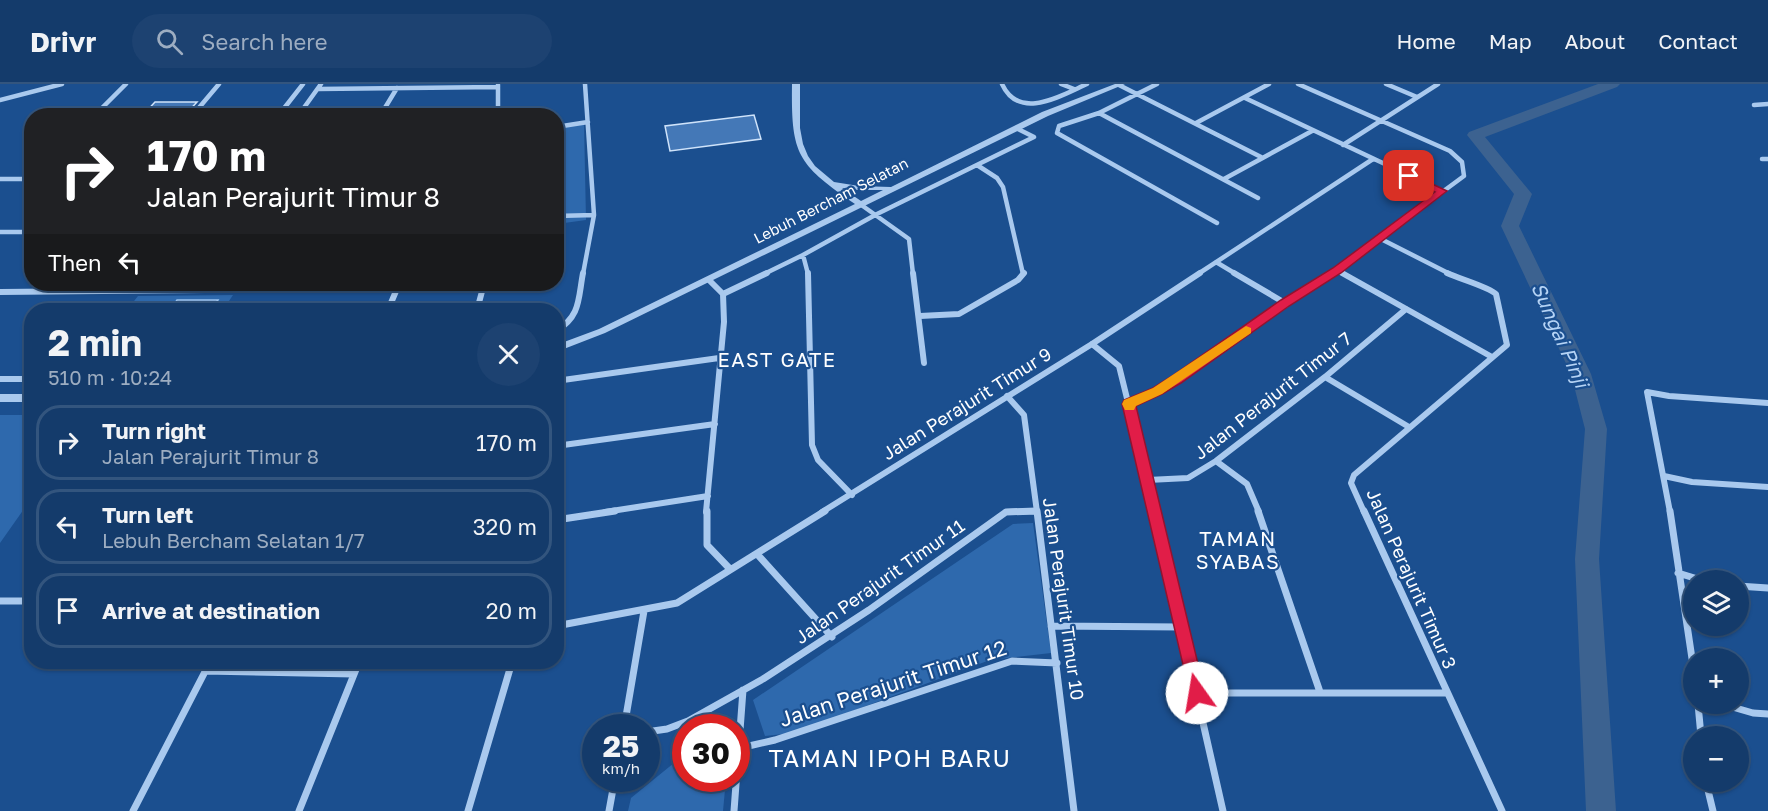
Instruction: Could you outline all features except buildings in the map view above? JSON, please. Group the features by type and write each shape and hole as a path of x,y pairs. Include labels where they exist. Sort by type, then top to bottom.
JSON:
{"street":[{"path":"0,100 62,84"},
{"path":"102,108 126,84"},
{"path":"199,108 219,84"},
{"path":"284,108 303,84"},
{"path":"564,326 570,323 574,315 594,215 585,84"},
{"path":"796,84 797,143 804,159 830,183 878,214 909,239 924,363"},
{"path":"1002,84 1008,98 1024,104 1041,102 1087,84"},
{"path":"1061,84 1075,89"},
{"path":"1156,84 1099,113 1059,126 1056,130 1059,136 1216,223"},
{"path":"1196,123 1269,84"},
{"path":"1128,404 1167,385 1285,303 1337,270 1464,176 1464,169 1459,158 1442,147 1298,84"},
{"path":"1386,84 1417,97"},
{"path":"1343,145 1438,84"},
{"path":"1120,85 1261,157"},
{"name":"Lebuh Bercham Selatan","path":"564,346 602,331 709,280 891,188 1045,114 1120,85"},
{"path":"304,108 320,86 397,88 498,86 498,108"},
{"path":"385,108 397,88"},
{"path":"1245,98 1442,191"},
{"path":"1754,105 1768,104"},
{"path":"1099,113 1258,198"},
{"path":"564,125 588,122"},
{"path":"723,294 1034,137 1016,128"},
{"path":"1224,180 1261,157 1312,131"},
{"name":"Jalan Perajurit Timur 9","path":"564,625 677,603 1092,344 1373,159"},
{"path":"920,316 959,314 1018,280 1024,273 1004,187 997,178 977,165"},
{"path":"0,179 24,178"},
{"path":"830,183 859,188 891,188"},
{"path":"564,216 594,215"},
{"path":"0,232 24,232"},
{"name":"Jalan Perajurit Timur 3","path":"1379,238 1466,282 1487,286 1495,291 1507,345 1354,475 1352,483 1446,693 1502,811"},
{"path":"803,255 808,267 812,445 818,460 852,495"},
{"path":"1216,262 1285,303"},
{"path":"1337,270 1492,357"},
{"path":"709,280 723,294 724,322 705,528 707,544 730,569"},
{"path":"0,292 222,291"},
{"name":"Jalan Perajurit Timur 7","path":"1148,480 1188,478 1216,461 1325,377 1406,309"},
{"path":"1092,344 1118,364 1148,480 1223,811"},
{"path":"564,380 719,358"},
{"path":"1325,377 1409,427"},
{"path":"0,379 24,379"},
{"path":"1690,648 1664,476 1647,392 1669,396 1768,402"},
{"name":"Jalan Perajurit Timur 10","path":"1007,396 1024,415 1074,811"},
{"path":"0,398 24,398"},
{"path":"564,445 715,423"},
{"path":"1216,461 1247,484 1251,490 1320,692"},
{"path":"1664,476 1692,482 1768,487"},
{"path":"564,519 708,496"},
{"name":"Jalan Perajurit Timur 11","path":"660,731 688,720 743,690 832,637 1006,512 1036,511"},
{"path":"757,554 832,637"},
{"path":"1678,573 1683,575"},
{"path":"1749,587 1768,588"},
{"path":"0,601 24,600"},
{"path":"626,714 644,611"},
{"path":"1051,626 1181,627"},
{"name":"Jalan Perajurit Timur 12","path":"750,746 775,740 1012,661 1057,663"},
{"path":"299,811 356,669"},
{"path":"468,811 510,669"},
{"path":"133,811 205,671 354,674"},
{"path":"742,714 743,690"},
{"path":"1197,693 1446,693"},
{"path":"1749,712 1768,714"},
{"path":"609,811 612,792"},
{"path":"734,811 736,792"},
{"path":"1708,792 1713,811"}],"shaded area":[{"path":"584,123 586,220 564,223 564,127"},
{"path":"233,295 228,303 132,303 138,296"},
{"path":"177,300 218,300 216,303 175,303"},
{"path":"0,415 24,415 24,509 0,543"},
{"path":"1033,523 1051,653 990,660 793,733 765,736 753,700 1013,524"},
{"path":"672,765 672,792 725,792 723,811 628,811 631,798 638,792 660,792 660,774"}],"waterway":[{"name":"Sungai Pinji","path":"1601,811 1587,559 1596,429 1581,374 1510,226 1523,194 1475,135 1612,84"}],"slow traffic":[{"path":"1129,407 1128,404 1158,391 1246,330"}],"district":[{"name":"EAST GATE","path":"777,360"},
{"name":"TAMAN SYABAS","path":"1238,550"},
{"name":"TAMAN IPOH BARU","path":"890,759"}],"route":[{"path":"1197,693 1148,480 1128,404 1158,391 1337,270 1442,191 1409,176"}]}
